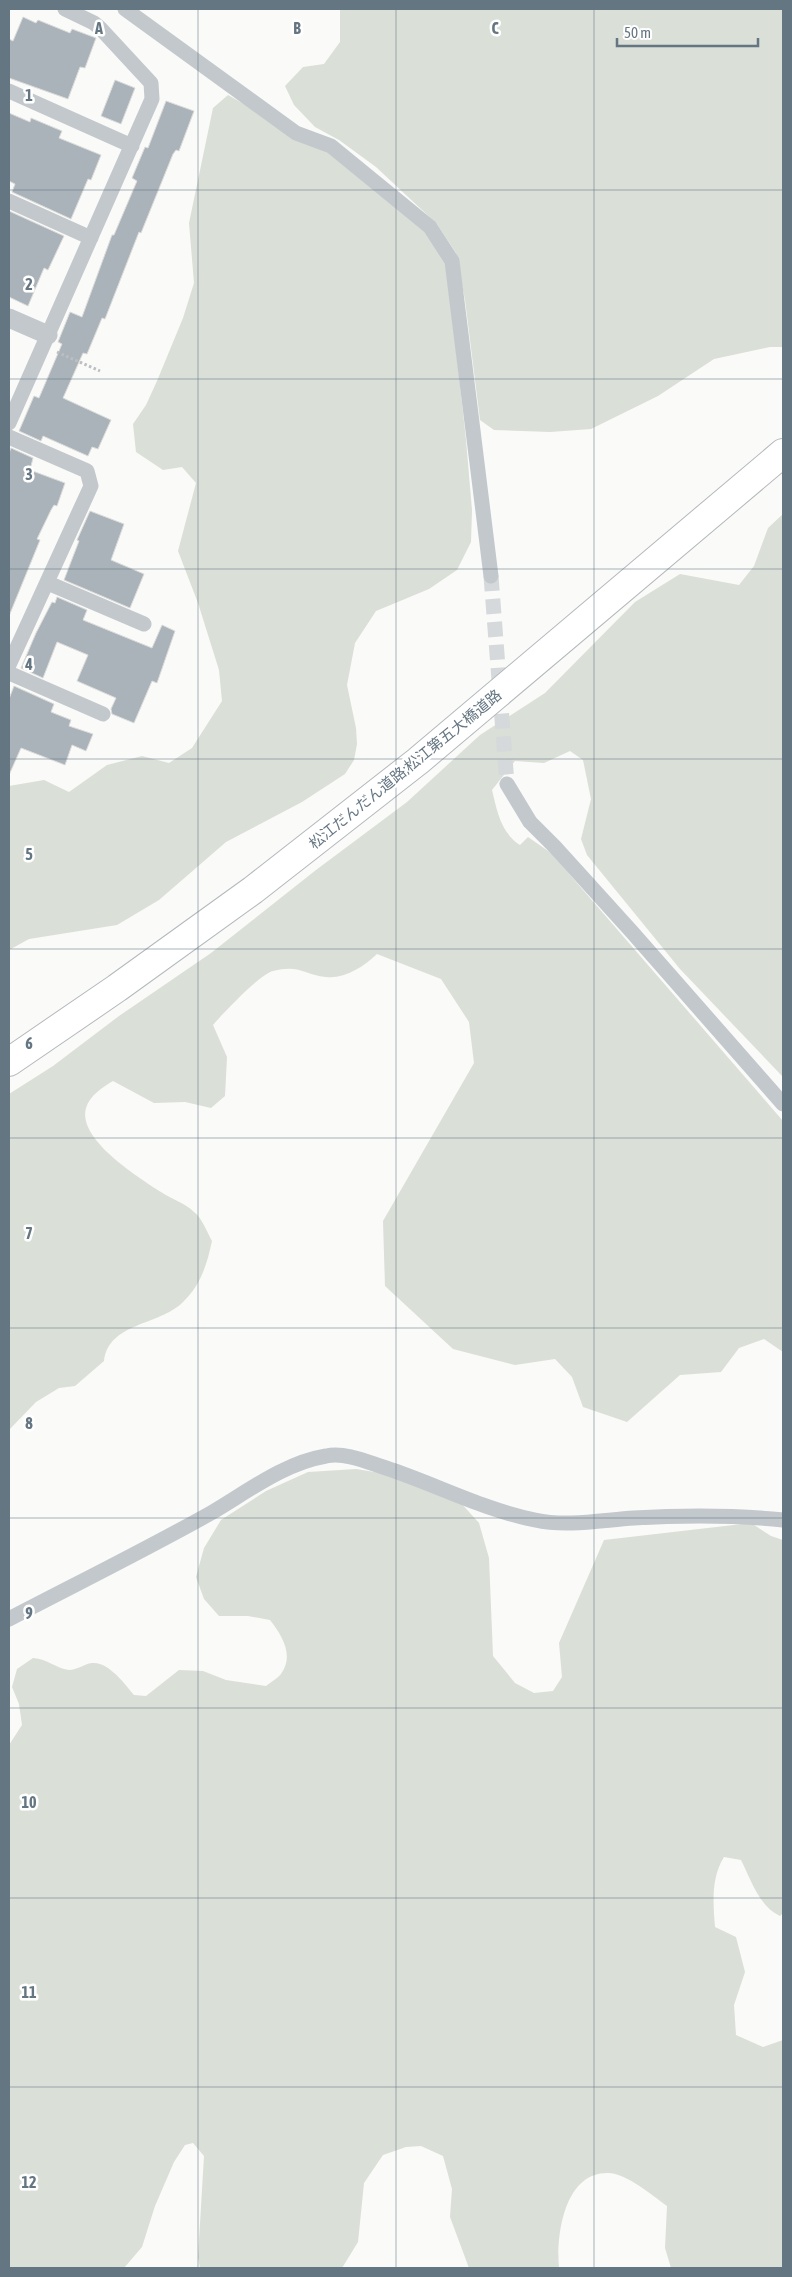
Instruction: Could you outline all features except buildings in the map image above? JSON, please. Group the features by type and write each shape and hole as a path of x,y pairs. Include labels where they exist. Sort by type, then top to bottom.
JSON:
{"highway":[{"name":"松江だんだん道路;松江第五大橋道路","path":"9,1062 117,988 253,890 418,761 783,453"}],"street":[{"path":"9,423 152,99 151,82 94,22 66,9"},
{"path":"125,9 296,133 331,146 430,228 446,248 452,261 491,576"},
{"path":"9,91 132,146"},
{"path":"9,201 91,238"},
{"path":"9,318 45,341"},
{"path":"9,437 87,471 91,486 9,665"},
{"path":"48,583 144,624"},
{"path":"9,673 103,714"},
{"path":"507,784 530,822 632,932 783,1104"},
{"path":"9,1619 210,1513 268,1479 308,1460 336,1454 386,1468 510,1514 536,1521 563,1523 637,1518 735,1515 783,1520"}],"path":[{"path":"45,341 100,371"}],"shaded area":[{"path":"340,9 783,9 783,347 770,347 714,359 658,396 591,429 550,432 494,430 480,420 465,300 456,253 437,224 376,167 339,140 315,127 294,105 285,86 303,67 324,64 340,42"},
{"path":"228,95 329,152 425,230 447,266 466,440 472,510 471,542 457,570 429,589 376,611 355,643 347,685 356,728 357,744 354,760 345,774 302,802 226,842 159,900 117,925 29,939 9,950 9,786 44,780 69,792 107,765 142,756 169,763 192,748 222,701 219,670 198,603 178,551 196,483 182,467 163,470 136,452 133,424 146,405 157,381 183,318 194,283 189,223 213,108"},
{"path":"783,514 783,1077 680,969 587,855 581,839 591,799 583,760 570,751 544,763 515,761 492,790 501,821 508,834 520,845 528,837 551,853 783,1121 783,1352 764,1339 739,1348 721,1372 680,1375 627,1422 583,1407 572,1377 555,1359 515,1365 453,1349 385,1286 383,1221 474,1063 469,1022 441,979 377,954 360,968 340,976 319,976 296,969 273,971 260,979 242,995 213,1025 227,1057 225,1096 211,1108 185,1102 154,1103 113,1081 90,1099 86,1108 86,1120 91,1132 100,1144 138,1177 186,1206 197,1215 212,1241 210,1250 199,1281 183,1302 173,1310 136,1326 115,1339 108,1348 104,1361 75,1386 59,1388 36,1402 9,1430 9,1094 53,1066 119,1016 211,953 316,870 407,802 480,735 545,693 635,602 680,574 739,585 754,566 768,528"},
{"path":"356,1469 393,1475 460,1502 479,1523 489,1558 493,1656 515,1683 534,1693 553,1691 562,1677 559,1643 604,1540 751,1523 771,1536 783,1540 783,1913 780,1916 766,1906 752,1884 741,1860 724,1857 717,1873 714,1900 715,1927 736,1937 745,1972 734,2005 736,2035 763,2047 783,2040 783,2268 671,2268 665,2248 667,2206 630,2180 607,2173 592,2176 581,2183 572,2195 566,2208 559,2240 559,2268 469,2268 450,2217 452,2189 443,2156 421,2146 406,2147 383,2155 364,2183 358,2242 342,2268 200,2268 198,2257 204,2156 193,2143 185,2145 174,2162 155,2206 142,2247 124,2268 9,2268 9,1745 22,1725 19,1704 12,1687 17,1669 33,1658 69,1670 98,1663 116,1674 134,1695 146,1696 179,1670 203,1671 226,1680 266,1686 280,1676 285,1667 287,1652 282,1638 270,1620 248,1616 219,1616 204,1599 196,1577 204,1548 221,1520 266,1491 308,1472"}],"tunnel":[{"path":"491,576 507,784"}]}
